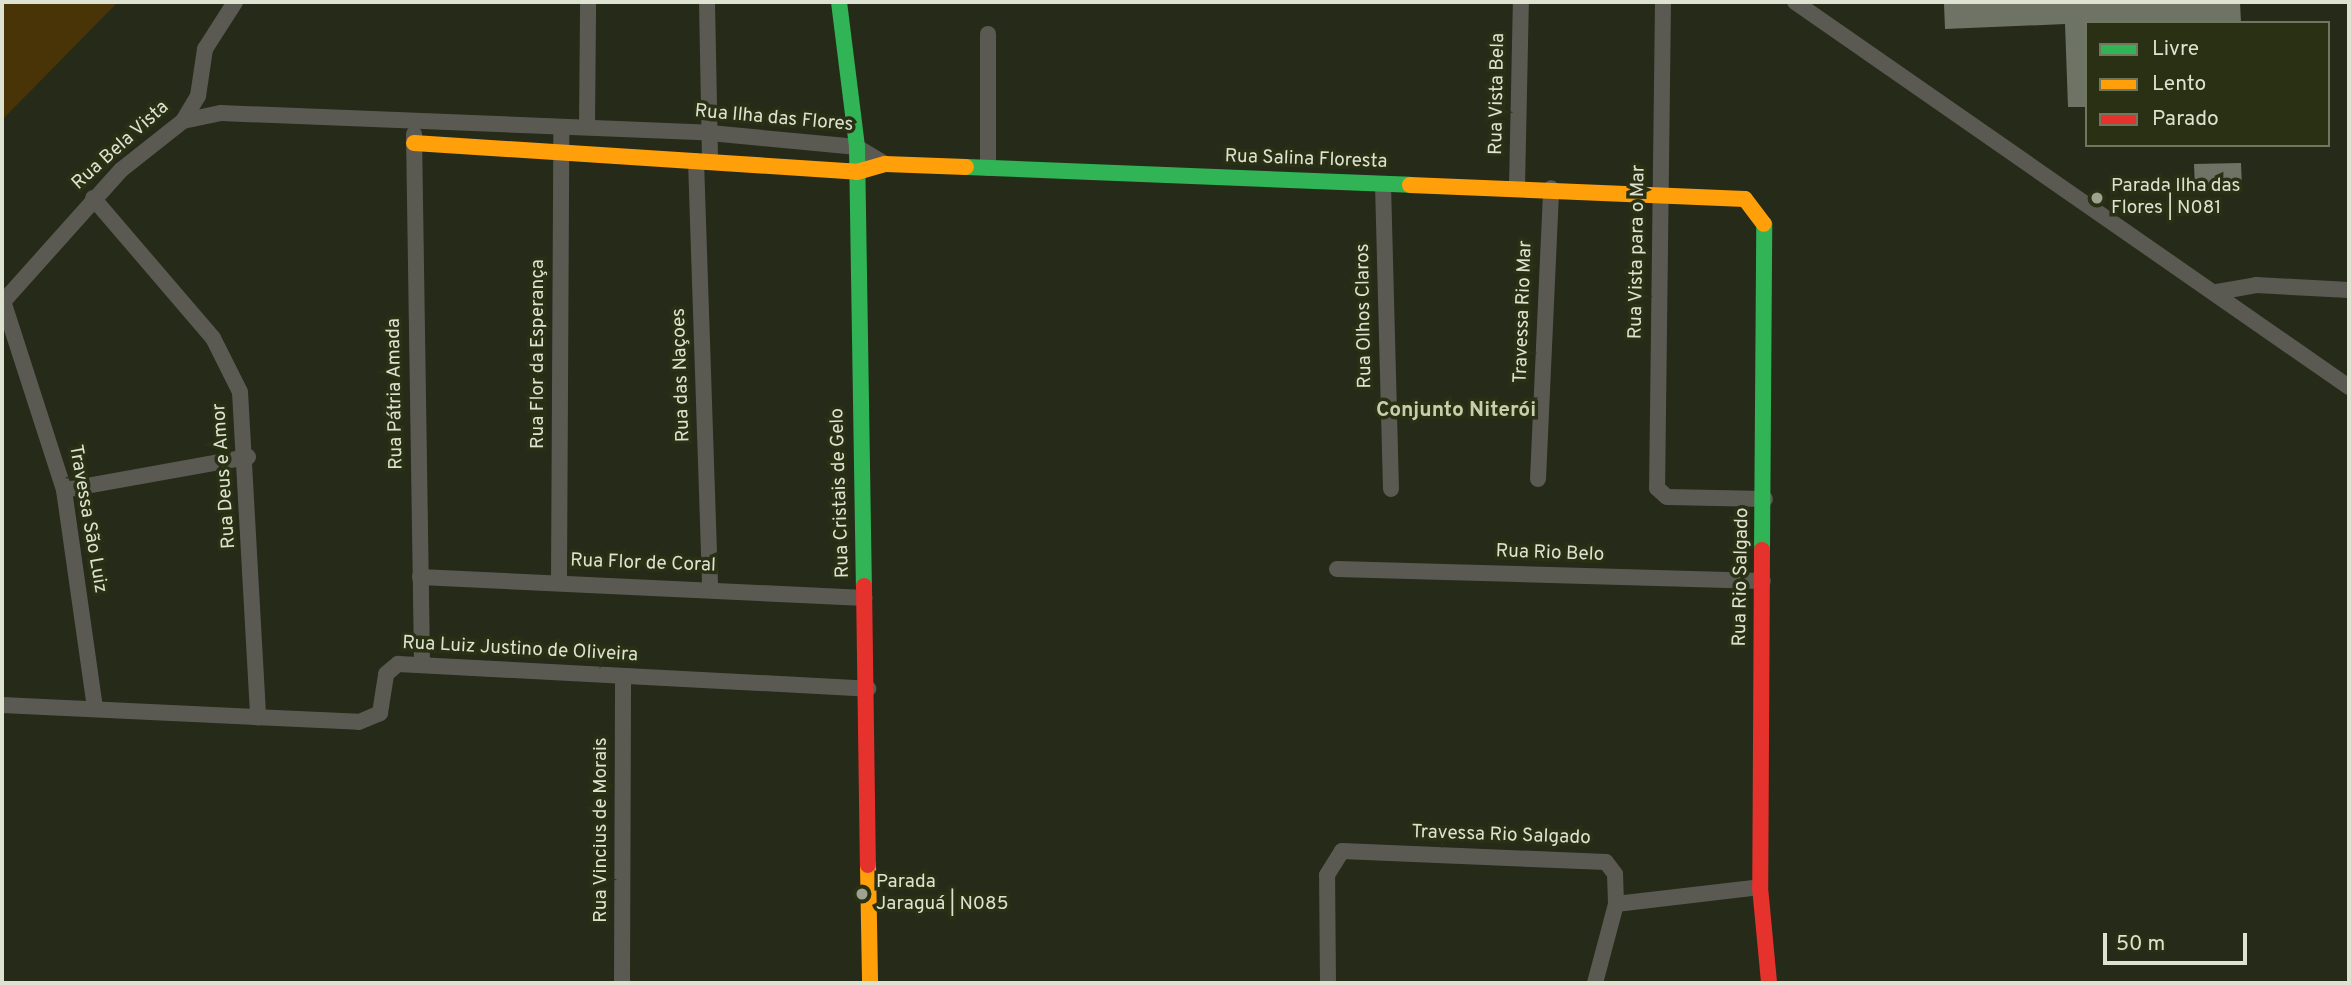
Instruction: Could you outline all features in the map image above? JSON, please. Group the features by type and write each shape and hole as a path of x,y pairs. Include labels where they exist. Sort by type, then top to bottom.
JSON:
{"street":[{"name":"Rua Bela Vista","path":"3,302 93,198 183,121 198,96 205,48 235,2"},
{"path":"587,127 588,2"},
{"name":"Rua das Naçoes","path":"707,2 709,133 703,161 710,587"},
{"name":"Rua Cristais de Gelo","path":"839,2 858,147 868,689 870,983"},
{"name":"Rua Vista Bela","path":"1517,187 1521,2"},
{"name":"Rua Vista para o Mar","path":"1663,2 1658,192 1657,488 1667,496 1765,499"},
{"path":"1795,2 1814,7 2349,387"},
{"path":"988,34 988,168"},
{"name":"Rua Ilha das Flores","path":"183,121 221,113 414,124 587,127 709,133 858,147 885,164"},
{"name":"Rua Pátria Amada","path":"414,124 422,663"},
{"name":"Rua Flor da Esperança","path":"559,581 561,127"},
{"path":"414,143 561,149 858,172 885,164"},
{"name":"Rua Salina Floresta","path":"885,164 1383,184 1725,194"},
{"name":"Rua Olhos Claros","path":"1383,184 1391,489"},
{"name":"Travessa Rio Mar","path":"1538,479 1551,188"},
{"name":"Rua Rio Salgado","path":"1725,194 1757,208 1764,222 1765,499 1760,887 1769,983"},
{"name":"Rua Deus e Amor","path":"93,198 213,338 240,392 248,457 258,718"},
{"path":"2217,292 2256,285 2349,290"},
{"name":"Travessa São Luiz","path":"3,302 64,491 95,709"},
{"path":"64,491 248,457"},
{"name":"Rua Rio Belo","path":"1337,569 1763,581"},
{"name":"Rua Flor de Coral","path":"420,577 710,587 865,598"},
{"name":"Rua Luiz Justino de Oliveira","path":"2,705 258,718 373,719 383,706 388,669 422,663 868,689"},
{"name":"Rua Vincius de Morais","path":"622,983 623,676"},
{"name":"Travessa Rio Salgado","path":"1328,983 1327,875 1342,851 1606,862 1615,874 1616,904"},
{"path":"1595,983 1616,904 1760,887"}],"shaded area":[{"path":"2,2 118,2 2,120"}],"building":[{"path":"2240,2 2241,21 2085,21 2085,107 2068,107 2065,24 1945,29 1944,4"},
{"path":"2241,163 2242,188 2195,190 2194,164"}],"traffic: fast":[{"path":"839,2 857,147 864,586"},
{"path":"966,167 1410,185"},
{"path":"1762,550 1764,224"}],"traffic: slow":[{"path":"414,143 857,172 885,164 966,167"},
{"path":"1410,185 1745,199 1764,224"},
{"path":"868,865 870,983"}],"traffic: jam":[{"path":"1762,550 1760,887 1769,983"},
{"path":"864,586 868,865"}],"place":[{"name":"Parada Ilha das Flores | N081","path":"2097,198"},
{"name":"Parada Jaraguá | N085","path":"862,894"}],"district":[{"name":"Conjunto Niterói","path":"1456,411"}]}
